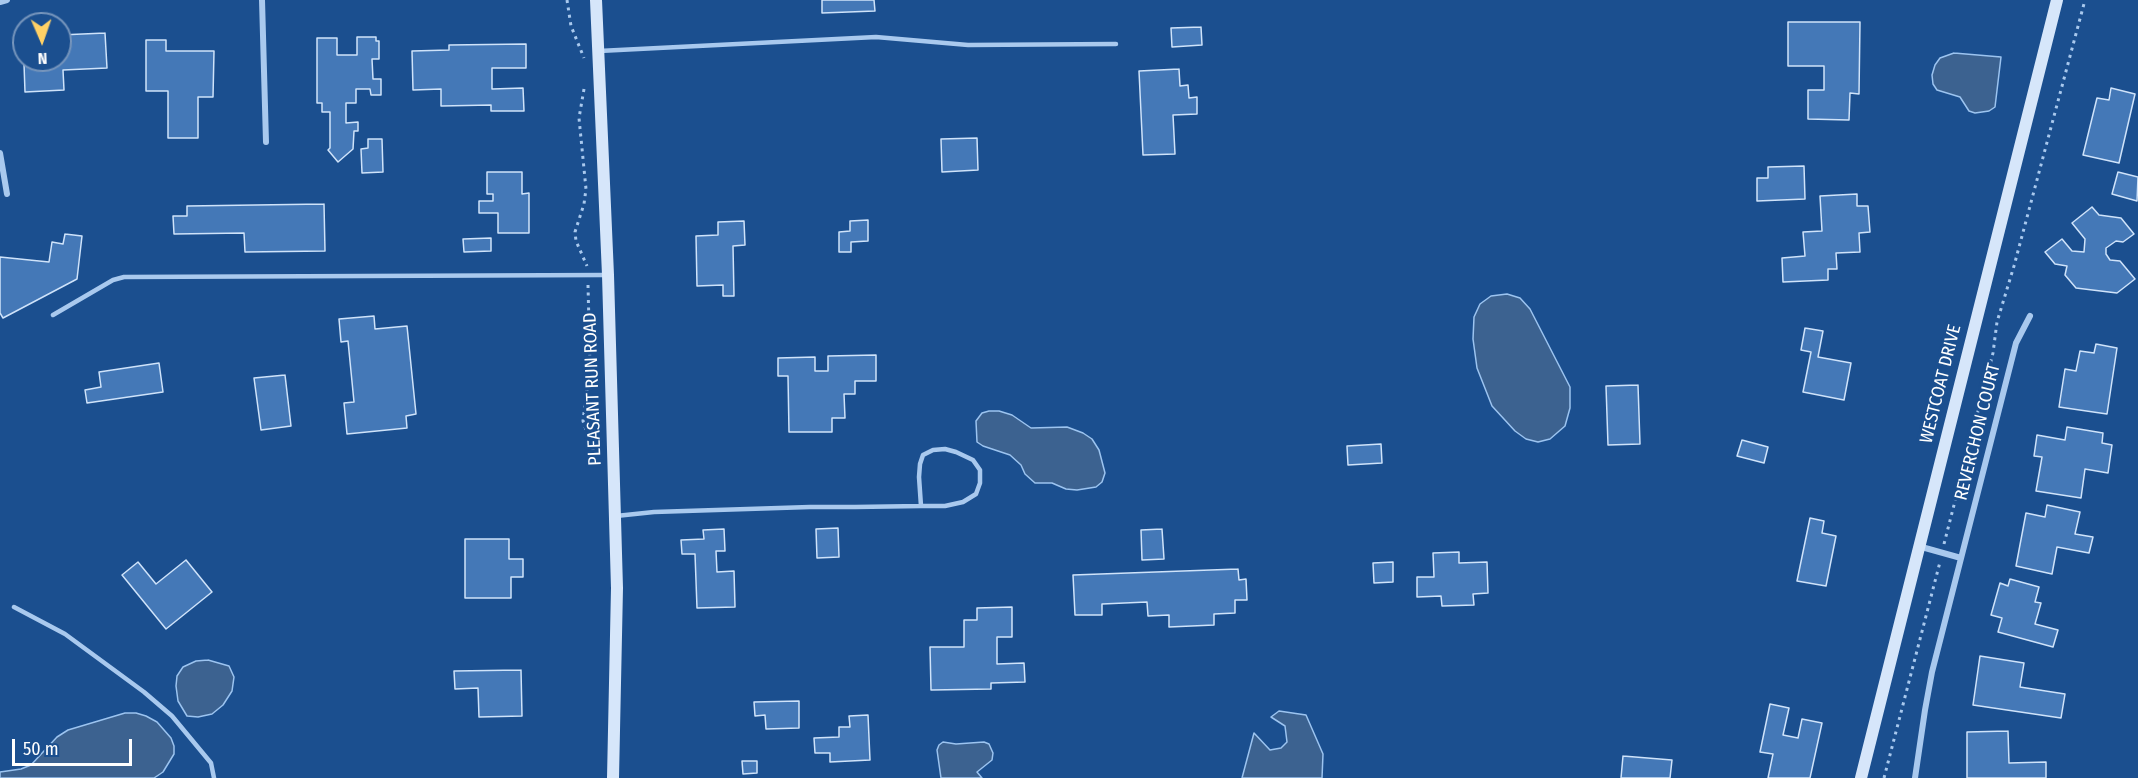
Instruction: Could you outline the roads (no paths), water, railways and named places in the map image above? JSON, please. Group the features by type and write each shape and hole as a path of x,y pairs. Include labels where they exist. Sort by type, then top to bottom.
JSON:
{"main road":[{"name":"PLEASANT RUN ROAD","path":"596,0 608,275 617,588 613,778"},
{"name":"WESTCOAT DRIVE","path":"1861,778 2057,0"}],"street":[{"path":"0,2 8,0"},
{"path":"262,0 266,142"},
{"path":"0,153 7,194"},
{"name":"REVERCHON COURT","path":"1915,778 1928,691 1961,558 2016,343 2030,315"},
{"path":"1918,546 1961,558"}],"lane":[{"path":"599,51 876,37 968,45 1116,44"},
{"path":"53,315 113,280 124,277 608,275"},
{"path":"615,516 654,512 921,506 954,504 963,502 976,494 980,483 980,470 973,460 945,449 933,450 923,455 919,477 921,506"},
{"path":"14,607 65,634 172,716 211,763 214,778"}],"water":[{"path":"1954,53 2001,57 1995,107 1989,111 1975,113 1969,111 1960,97 1937,90 1933,84 1932,75 1935,65 1940,58"},
{"path":"1507,294 1520,298 1530,309 1570,387 1570,408 1565,426 1550,439 1538,442 1526,439 1515,431 1492,406 1477,368 1473,339 1474,317 1480,304 1491,296"},
{"path":"989,411 1012,415 1031,428 1067,427 1083,433 1092,439 1099,450 1105,473 1102,482 1096,487 1077,490 1066,489 1052,483 1035,483 1010,455 977,442 976,421 982,413"},
{"path":"208,660 229,666 234,677 232,691 223,705 212,714 198,717 187,716 178,701 177,676 183,667 196,661"},
{"path":"1279,711 1306,715 1323,754 1322,778 1242,778 1254,733 1270,750 1281,748 1287,742 1285,726 1271,717"},
{"path":"125,713 146,716 157,722 171,738 174,754 163,772 154,778 0,778 0,772 31,765 57,737 68,730"},
{"path":"943,742 989,744 993,753 992,760 977,772 982,778 941,778 937,750"}]}
